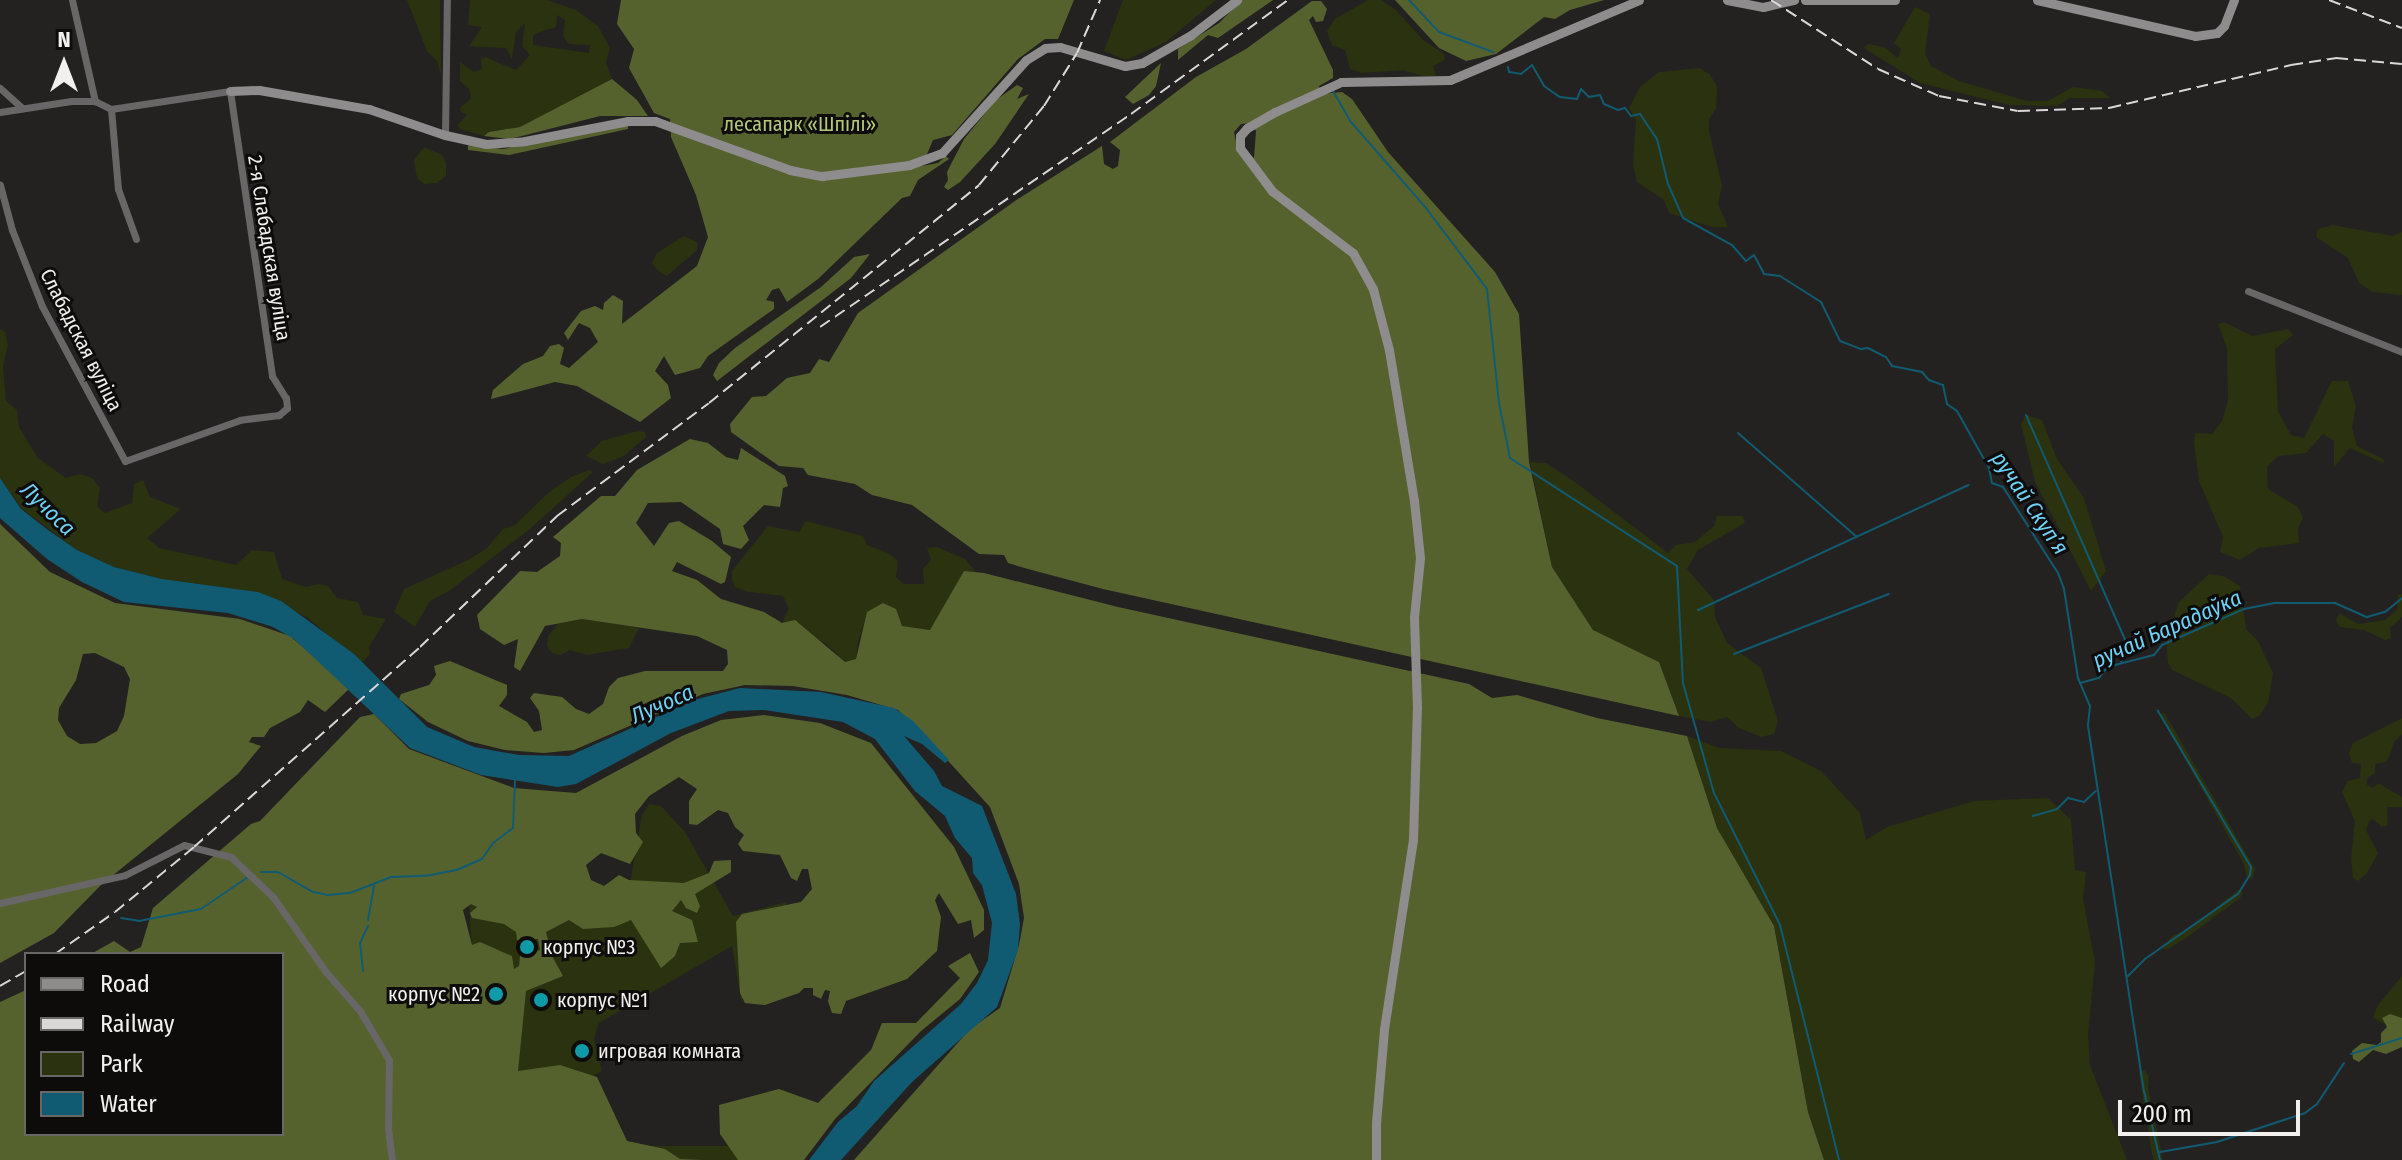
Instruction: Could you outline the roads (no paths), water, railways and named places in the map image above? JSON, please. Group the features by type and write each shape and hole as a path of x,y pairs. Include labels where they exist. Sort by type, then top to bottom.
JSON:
{"street":[{"path":"72,0 95,101"},
{"path":"445,135 447,0"},
{"path":"0,112 95,101 111,109 230,91 259,90 369,109 445,135 486,144 525,141 628,121 655,121 790,170 822,176 909,165 942,153 1026,60 1045,48 1060,47 1125,66 1142,63 1191,35 1237,0"},
{"path":"1376,1160 1384,1029 1413,840 1417,708 1414,617 1420,558 1414,501 1389,350 1373,289 1353,253 1272,191 1240,148 1240,136 1247,128 1275,112 1341,82 1450,80 1639,0"},
{"path":"1727,0 1750,7 1794,0"},
{"path":"1805,0 1895,0"},
{"path":"2037,0 2195,36 2217,33 2224,26 2234,0"},
{"path":"0,88 22,108"},
{"name":"2-я Слабадская вуліца","path":"125,461 240,420 279,415 287,408 286,398 272,376 230,91"},
{"path":"111,109 118,189 125,217 136,239"},
{"name":"Слабадская вуліца","path":"0,185 12,230 42,306 125,461"},
{"path":"2248,291 2402,352"},
{"path":"0,903 125,875 184,845 231,857 273,897 326,972 360,1011 389,1060 388,1128 392,1160"}],"water":[{"path":"0,478 21,509 77,550 114,567 162,579 258,592 281,601 354,654 427,727 474,747 519,755 569,756 694,700 740,688 821,692 894,708 913,721 949,760 945,763 922,744 904,736 934,771 942,786 982,806 1016,894 1020,924 1018,950 997,1007 912,1082 841,1160 809,1160 838,1122 857,1106 874,1081 961,1004 977,983 988,960 992,923 982,885 973,873 972,858 955,838 945,816 915,791 875,739 843,722 764,710 729,711 671,733 576,784 558,787 481,775 410,748 294,639 273,627 228,613 124,602 82,582 47,559 0,518"}],"waterway":[{"name":"ручай Скупʼя","path":"1409,0 1439,32 1493,52"},
{"name":"ручай Скупʼя","path":"1508,67 1509,72 1521,74 1532,65 1544,86 1560,97 1577,99 1581,89 1589,97 1600,95 1604,104 1618,110 1625,108 1631,116 1640,114 1657,139 1668,184 1683,218 1732,245 1746,261 1754,255 1764,274 1780,276 1821,302 1840,341 1861,349 1868,348 1886,357 1892,366 1922,372 1929,380 1943,385 1947,404 1957,411 1989,468 1992,483 2003,487 2058,573 2064,589 2078,678 2090,706 2088,726 2144,1091 2160,1160"},
{"path":"1333,91 1351,122 1426,208 1487,289 1499,403 1510,458 1677,566 1683,683 1714,793 1780,925 1839,1160"},
{"path":"2026,415 2129,649 2121,662"},
{"path":"1738,433 1857,537"},
{"path":"1698,610 1968,485"},
{"path":"1734,654 1889,594"},
{"name":"ручай Барадаўка","path":"2080,683 2099,678 2105,670 2115,665 2154,655 2162,645 2244,609 2274,603 2335,603 2367,617 2385,612 2402,598"},
{"path":"2128,976 2145,959 2238,894 2250,875 2251,867 2158,711"},
{"path":"261,872 278,872 313,892 328,895 350,893 391,877 425,876 457,870 482,859 493,843 513,828 515,780"},
{"path":"2033,816 2057,809 2068,798 2084,802 2096,791"},
{"path":"121,918 139,921 201,909 248,877"},
{"path":"368,920 374,886"},
{"path":"363,971 360,943 368,926"},
{"path":"2351,1054 2402,1038"},
{"path":"2160,1152 2217,1142 2305,1113 2317,1104 2344,1063"}],"railway":[{"path":"58,952 115,912 194,847 420,647 557,516 709,403 979,185 1044,106 1077,53 1100,0"},
{"path":"820,327 1131,114 1288,0"},
{"path":"1771,0 1878,69 1939,96 2018,111 2109,108 2291,65 2336,58 2402,64"},
{"path":"2329,0 2402,28"},
{"path":"0,986 24,972"}],"place":[{"name":"корпус №3","path":"527,947"},
{"name":"корпус №2","path":"496,994"},
{"name":"корпус №1","path":"541,1000"},
{"name":"игровая комната","path":"582,1051"}],"park label":[{"name":"лесапарк «Шпілі»","path":"800,124"}],"water label":[{"name":"Лучоса","path":"48,509"},
{"name":"Лучоса","path":"662,704"}]}
